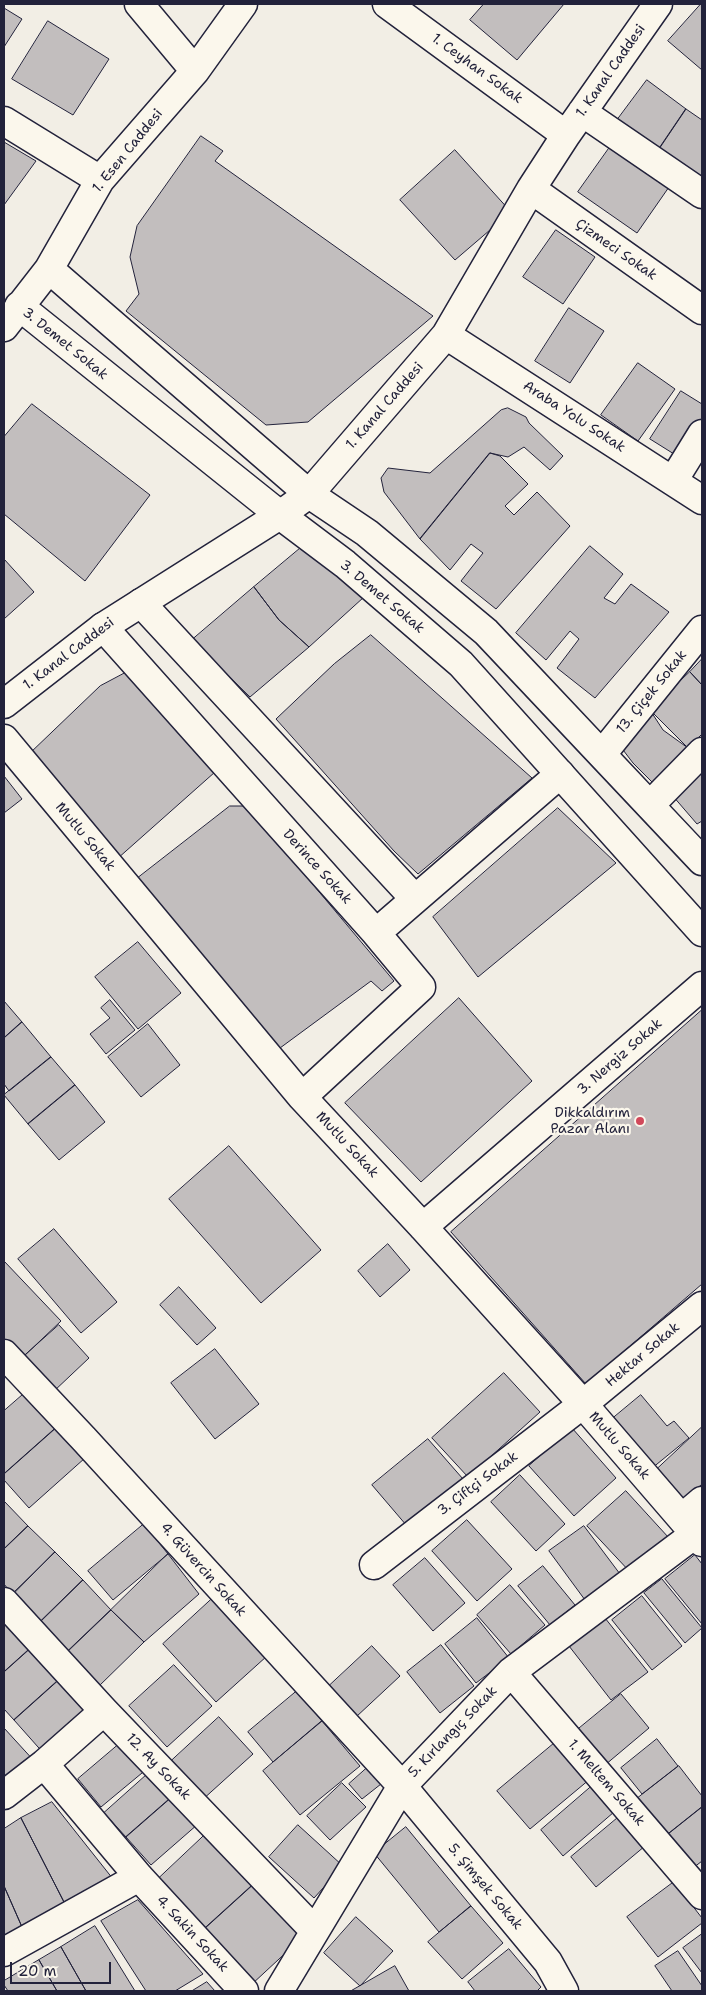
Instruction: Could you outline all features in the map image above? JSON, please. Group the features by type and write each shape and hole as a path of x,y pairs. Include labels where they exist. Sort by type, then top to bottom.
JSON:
{"street":[{"path":"140,4 195,71"},
{"name":"1. Esen Caddesi","path":"11,317 49,269 100,180 195,71 242,4"},
{"name":"1. Ceyhan Sokak","path":"387,4 566,135"},
{"name":"1. Kanal Caddesi","path":"4,704 103,627 280,515 309,494 446,335 531,190 566,135 658,4"},
{"path":"582,112 702,194"},
{"path":"4,121 100,180"},
{"name":"Çizmeci Sokak","path":"531,190 702,310"},
{"path":"49,269 309,494 367,533 486,632 702,861"},
{"name":"3. Demet Sokak","path":"11,317 344,564 461,664 702,932"},
{"name":"Araba Yolu Sokak","path":"446,335 702,500"},
{"path":"673,482 702,434"},
{"path":"142,603 415,899"},
{"name":"Derince Sokak","path":"103,627 376,933 421,987 302,1097"},
{"name":"13. Çiçek Sokak","path":"602,754 702,630"},
{"name":"Mutlu Sokak","path":"4,739 302,1097 695,1524"},
{"path":"650,805 702,752"},
{"path":"376,933 560,774"},
{"name":"3. Nergiz Sokak","path":"423,1227 702,986"},
{"name":"Hektar Sokak","path":"583,1404 702,1306"},
{"name":"4. Güvercin Sokak","path":"4,1354 402,1786"},
{"name":"3. Çiftçi Sokak","path":"374,1565 583,1404"},
{"name":"5. Kırlangıç Sokak","path":"278,1991 402,1786 510,1672 695,1524"},
{"name":"12. Ay Sokak","path":"4,1602 104,1711 314,1930"},
{"name":"1. Meltem Sokak","path":"510,1672 702,1895"},
{"path":"4,1795 44,1764 104,1711"},
{"name":"4. Sakin Sokak","path":"44,1764 139,1877 244,1991"},
{"name":"5. Şimşek Sokak","path":"402,1786 548,1962 564,1991"},
{"path":"4,1952 139,1877"}],"building":[{"path":"484,4 564,4 517,60 470,20"},
{"path":"702,4 702,70 668,41"},
{"path":"4,8 22,19 4,47"},
{"path":"48,21 109,59 73,115 12,79"},
{"path":"647,80 686,109 659,149 612,127"},
{"path":"686,109 702,120 702,174 700,177 659,149"},
{"path":"201,136 223,151 215,161 433,316 308,422 266,425 126,311 139,294 130,257 137,226"},
{"path":"4,142 36,161 4,205"},
{"path":"610,147 669,187 637,233 578,192"},
{"path":"455,150 511,212 455,260 400,200"},
{"path":"556,230 595,257 563,304 523,277"},
{"path":"569,308 604,331 570,383 535,361"},
{"path":"638,363 675,389 638,441 601,415"},
{"path":"681,391 702,404 702,427 682,459 650,439"},
{"path":"32,404 150,495 85,581 4,514 4,437"},
{"path":"508,408 526,417 529,423 563,456 550,470 524,447 508,457 490,453 420,539 384,492 381,478 388,468 430,473 501,410"},
{"path":"490,453 500,456 528,484 505,506 514,515 537,492 570,526 496,609 461,581 483,553 471,544 450,570 420,539"},
{"path":"309,541 364,597 309,647 279,620 254,587"},
{"path":"590,546 623,574 604,598 615,604 631,584 669,612 595,698 557,668 579,639 570,631 546,660 516,633"},
{"path":"4,559 34,592 4,619"},
{"path":"254,587 279,620 309,647 250,697 192,640"},
{"path":"371,635 532,778 418,874 394,851 276,719 334,664"},
{"path":"702,659 702,685 690,672"},
{"path":"127,672 215,772 117,859 29,754 100,686"},
{"path":"690,672 702,685 702,734 688,748 650,710"},
{"path":"650,710 663,730 688,748 653,783 633,763 617,742"},
{"path":"702,766 702,821 697,824 672,795"},
{"path":"4,776 22,799 4,813"},
{"path":"230,806 247,806 394,981 382,991 371,981 280,1048 134,881"},
{"path":"558,808 616,863 478,977 433,917"},
{"path":"138,942 181,993 138,1029 95,977"},
{"path":"459,998 532,1081 421,1182 345,1103"},
{"path":"110,1000 135,1030 106,1054 90,1034 110,1018 101,1008"},
{"path":"4,1001 22,1022 4,1038"},
{"name":"Dikkaldırım Pazar Alanı","path":"702,1010 702,1284 586,1384 451,1232"},
{"path":"22,1022 51,1057 9,1091 4,1084 4,1038"},
{"path":"148,1024 180,1065 141,1097 108,1057"},
{"path":"51,1057 75,1085 28,1124 4,1095"},
{"path":"75,1085 105,1122 59,1160 28,1124"},
{"path":"229,1146 321,1250 261,1303 169,1199"},
{"path":"54,1229 117,1302 81,1333 18,1259"},
{"path":"388,1244 410,1270 380,1297 358,1271"},
{"path":"4,1261 61,1321 21,1359 4,1341"},
{"path":"179,1287 216,1328 197,1345 160,1305"},
{"path":"59,1325 89,1358 53,1392 22,1358"},
{"path":"215,1349 259,1404 215,1439 171,1383"},
{"path":"504,1373 540,1412 468,1477 432,1438"},
{"path":"26,1392 57,1427 4,1474 4,1411"},
{"path":"641,1395 667,1426 674,1421 689,1438 646,1473 606,1424"},
{"path":"57,1427 85,1458 29,1508 4,1480 4,1474"},
{"path":"702,1427 702,1484 683,1502 654,1472"},
{"path":"572,1428 616,1478 574,1516 529,1466"},
{"path":"428,1439 463,1479 407,1526 372,1485"},
{"path":"520,1475 565,1524 536,1551 491,1502"},
{"path":"626,1491 669,1538 631,1573 587,1526"},
{"path":"4,1501 28,1526 4,1549"},
{"path":"467,1520 512,1569 477,1601 432,1551"},
{"path":"144,1524 168,1554 113,1600 88,1571"},
{"path":"28,1526 55,1552 12,1594 4,1584 4,1549"},
{"path":"584,1526 620,1574 585,1600 549,1551"},
{"path":"55,1552 83,1580 36,1626 10,1598"},
{"path":"168,1554 199,1594 144,1642 111,1610"},
{"path":"695,1555 702,1564 702,1624 665,1579"},
{"path":"425,1558 465,1603 433,1631 393,1585"},
{"path":"543,1566 575,1605 550,1625 518,1586"},
{"path":"662,1579 702,1628 685,1643 644,1593"},
{"path":"83,1580 111,1610 65,1654 36,1626"},
{"path":"510,1585 545,1625 511,1654 477,1615"},
{"path":"642,1596 682,1646 652,1670 612,1620"},
{"path":"214,1597 267,1656 216,1702 163,1644"},
{"path":"111,1610 144,1642 97,1688 65,1654"},
{"path":"4,1614 33,1646 4,1672"},
{"path":"477,1618 509,1658 476,1683 445,1644"},
{"path":"605,1618 648,1672 611,1700 569,1646"},
{"path":"441,1645 474,1686 440,1713 407,1672"},
{"path":"33,1646 62,1677 14,1720 4,1709 4,1672"},
{"path":"372,1646 400,1676 356,1717 328,1687"},
{"path":"174,1665 212,1706 167,1747 129,1706"},
{"path":"62,1677 94,1713 46,1756 14,1720"},
{"path":"297,1691 322,1721 273,1762 248,1732"},
{"path":"621,1694 649,1728 605,1765 576,1731"},
{"path":"219,1717 253,1754 201,1801 168,1764"},
{"path":"322,1721 360,1766 300,1815 263,1771"},
{"path":"4,1728 36,1763 4,1792"},
{"path":"657,1739 678,1766 642,1794 621,1768"},
{"path":"124,1740 148,1768 101,1807 78,1779"},
{"path":"557,1741 590,1779 530,1829 497,1791"},
{"path":"679,1766 702,1796 702,1807 663,1838 634,1801"},
{"path":"367,1768 381,1784 362,1799 349,1784"},
{"path":"151,1771 173,1796 126,1837 104,1813"},
{"path":"342,1783 366,1807 330,1840 307,1816"},
{"path":"592,1786 614,1812 563,1856 541,1830"},
{"path":"173,1796 198,1824 151,1865 126,1837"},
{"path":"52,1802 113,1879 65,1904 21,1818"},
{"path":"702,1807 702,1861 688,1872 662,1839"},
{"path":"620,1816 645,1846 596,1887 571,1857"},
{"path":"21,1818 65,1904 22,1927 4,1886 4,1829"},
{"path":"298,1825 343,1866 314,1898 269,1857"},
{"path":"406,1827 471,1906 439,1932 374,1853"},
{"path":"209,1831 256,1882 202,1931 156,1881"},
{"path":"256,1882 306,1934 251,1985 202,1931"},
{"path":"674,1882 702,1918 702,1923 658,1957 627,1917"},
{"path":"4,1886 22,1927 4,1936"},
{"path":"138,1900 203,1974 175,1991 146,1991 101,1921"},
{"path":"471,1906 503,1943 462,1979 428,1942"},
{"path":"356,1917 393,1951 360,1986 324,1953"},
{"path":"95,1926 135,1991 86,1991 61,1947"},
{"path":"702,1934 702,1973 683,1948"},
{"path":"61,1947 86,1991 57,1991 39,1960"},
{"path":"509,1949 541,1987 537,1991 475,1991 468,1982"},
{"path":"678,1951 702,1986 700,1991 672,1991 655,1966"},
{"path":"39,1960 57,1991 8,1991 4,1981"},
{"path":"395,1966 409,1991 351,1991"},
{"path":"207,1982 215,1991 192,1991"}],"place":[{"name":"Dikkaldırım Pazar Alanı","path":"640,1121"}]}
